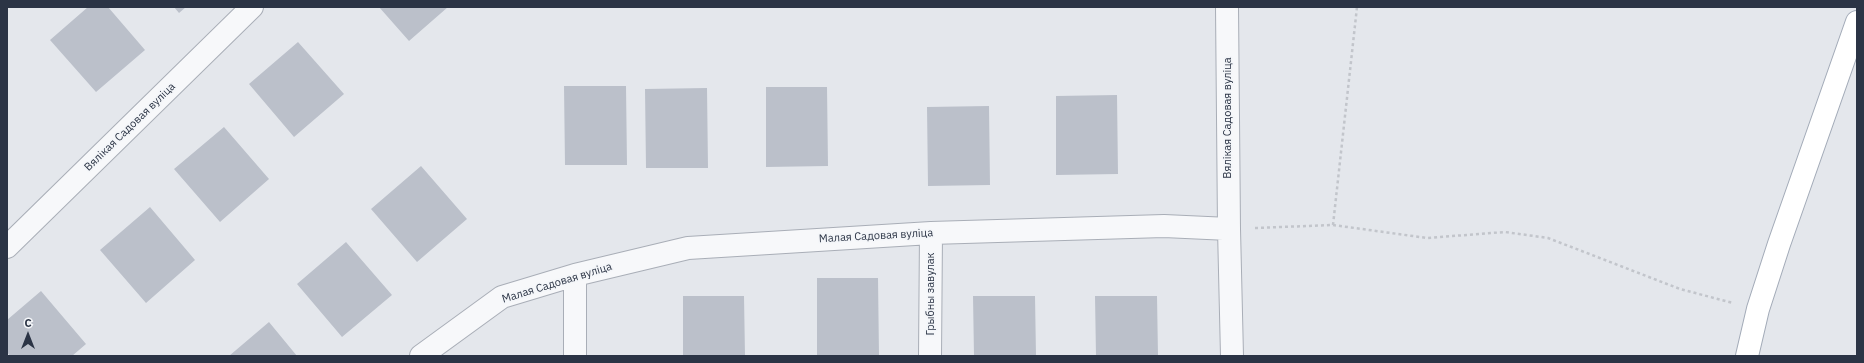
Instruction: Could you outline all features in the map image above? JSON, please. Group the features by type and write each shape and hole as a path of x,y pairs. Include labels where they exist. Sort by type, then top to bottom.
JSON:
{"main road":[{"path":"1747,356 1758,309 1857,22"}],"street":[{"name":"Вялікая Садовая вуліца","path":"7,247 252,7"},
{"name":"Вялікая Садовая вуліца","path":"1227,7 1229,229"},
{"name":"Малая Садовая вуліца","path":"421,356 502,297 575,275 688,248 931,233 1164,226 1229,229"},
{"path":"1229,229 1232,356"},
{"name":"Грыбны завулак","path":"930,356 931,233"},
{"path":"575,275 575,356"}],"path":[{"path":"1333,225 1358,7"},
{"path":"1229,229 1333,225 1427,238 1505,232 1548,238 1680,289 1758,309"}],"building":[{"path":"88,7 108,7 145,50 96,92 50,40"},
{"path":"174,7 186,7 179,13"},
{"path":"379,7 448,7 409,41"},
{"path":"298,42 344,94 294,137 249,84"},
{"path":"564,86 626,86 627,165 565,165"},
{"path":"766,87 827,87 828,166 766,167"},
{"path":"707,88 708,168 646,168 645,89"},
{"path":"1117,95 1118,174 1056,175 1056,96"},
{"path":"989,106 990,185 928,186 927,107"},
{"path":"224,127 269,179 220,222 174,169"},
{"path":"421,166 467,219 417,262 371,209"},
{"path":"150,207 195,260 146,303 100,250"},
{"path":"346,242 392,295 342,337 297,284"},
{"path":"817,278 878,278 879,356 817,356"},
{"path":"41,291 86,344 72,356 10,356 7,352 7,320"},
{"path":"683,296 744,296 745,356 683,356"},
{"path":"973,296 1035,296 1036,356 974,356"},
{"path":"1095,296 1157,296 1158,356 1096,356"},
{"path":"269,322 297,356 229,356"}]}
